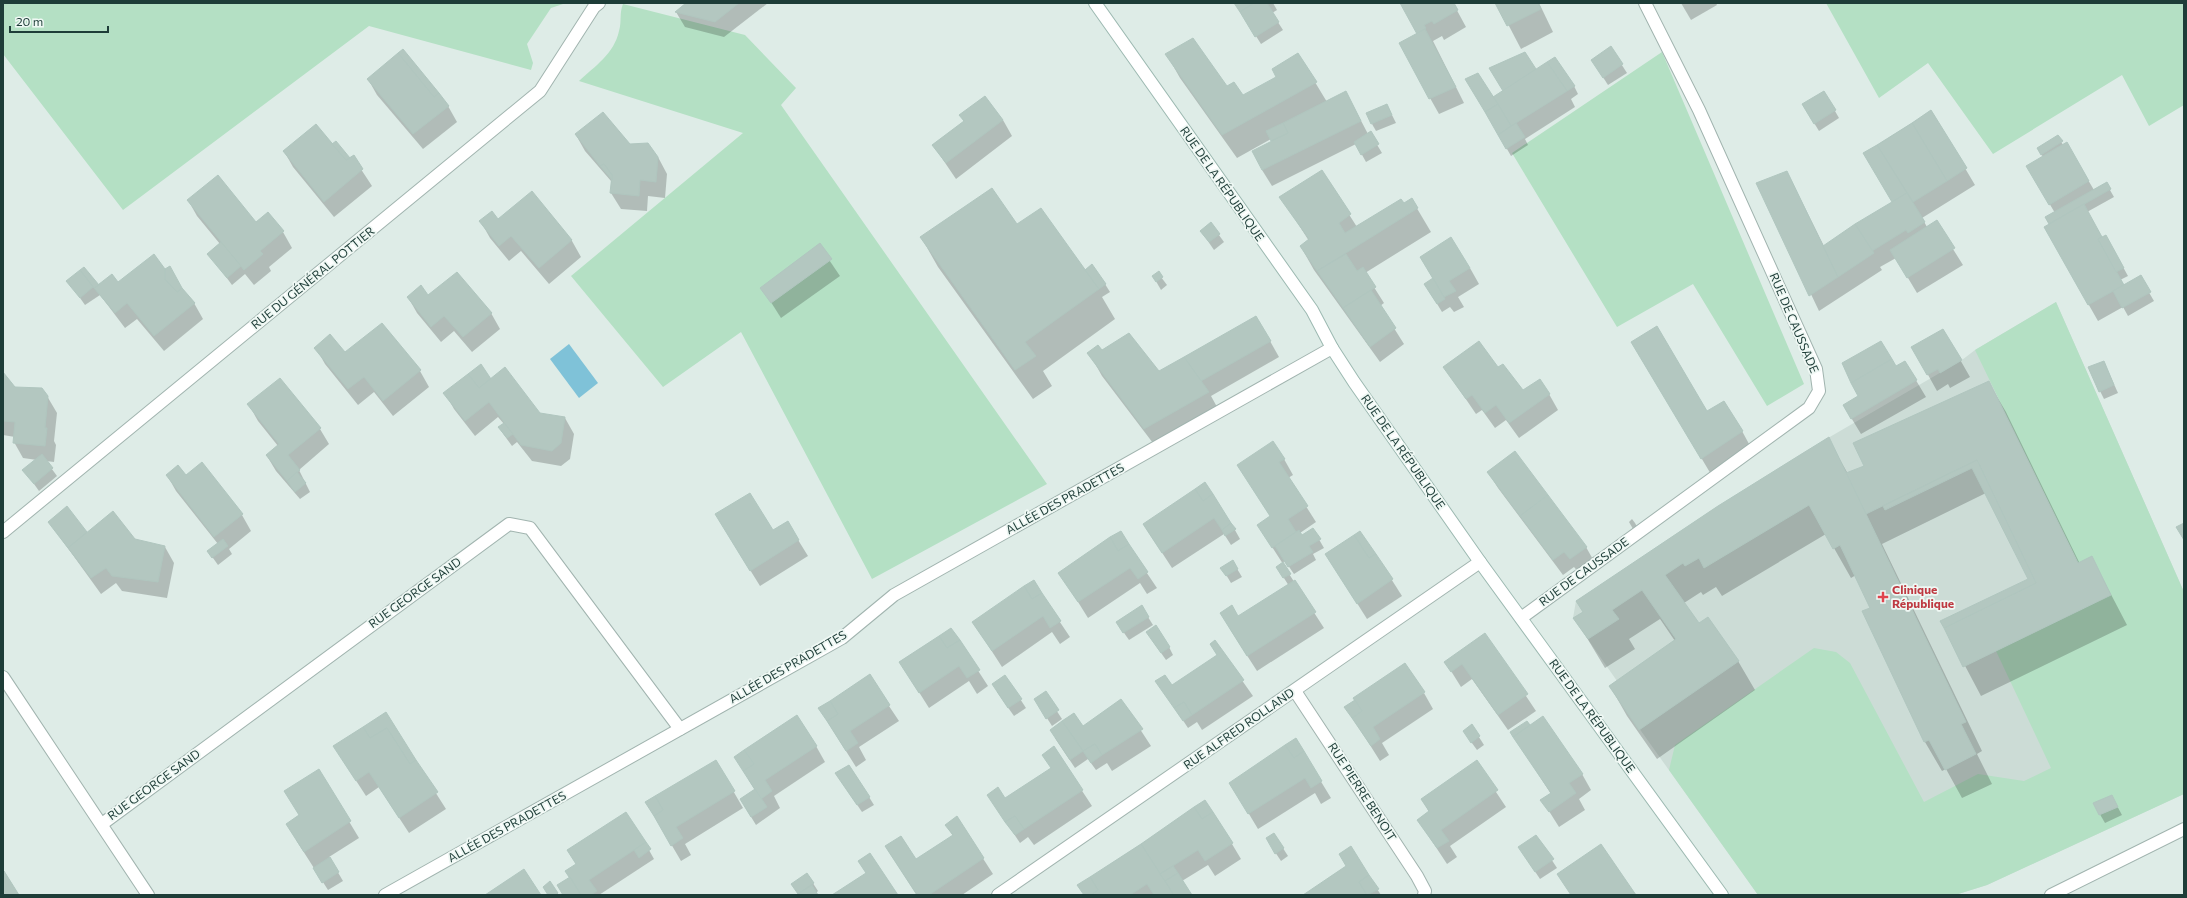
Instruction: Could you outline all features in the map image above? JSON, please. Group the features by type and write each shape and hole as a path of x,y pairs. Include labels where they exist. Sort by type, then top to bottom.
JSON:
{"street":[{"name":"RUE DU GÉNÉRAL POTTIER","path":"3,532 540,91 594,7 599,3"},
{"name":"RUE DE LA RÉPUBLIQUE","path":"1095,3 1312,310 1332,348 1480,562 1722,895"},
{"name":"RUE DE CAUSSADE","path":"1522,618 1809,408 1819,391 1816,369 1699,110 1645,3"},
{"name":"ALLÉE DES PRADETTES","path":"389,894 842,638 894,595 1332,348"},
{"name":"RUE GEORGE SAND","path":"102,824 509,524 530,528 680,729"},
{"name":"RUE ALFRED ROLLAND","path":"998,895 1480,562"},
{"path":"3,677 148,895"},
{"name":"RUE PIERRE BENOIT","path":"1295,691 1417,876 1424,891 1424,895"},
{"path":"2051,895 2184,829"}],"shaded area":[{"name":"Clinique République","path":"2056,302 2184,592 2184,794 1987,885 1955,895 1758,895 1609,686 1617,681 1573,618 1576,601 1718,506 1804,452 1962,360 1975,350"}],"green space":[{"path":"3,3 566,3 551,8 527,44 533,63 531,70 369,26 123,210 3,54"},
{"path":"1826,3 2184,3 2184,105 2149,126 2122,75 1993,154 1928,63 1879,98"},
{"path":"623,4 745,35 796,88 781,105 1047,484 872,579 741,332 663,387 571,276 743,133 579,81 603,59 617,39"},
{"path":"1662,52 1804,384 1767,406 1693,284 1617,327 1512,153"},
{"path":"2056,302 2184,592 2184,794 1987,885 1955,895 1758,895 1669,770 1675,745 1814,648 1836,652 1850,663 1924,802 1978,774 2024,781 2051,768 1996,651 2111,595 2092,557 2078,563 1975,350"}],"water":[{"path":"569,344 598,383 579,398 550,359"}],"building":[{"path":"686,3 739,3 715,22 675,12"},
{"path":"1234,3 1254,3 1240,12"},
{"path":"1254,3 1267,3 1279,22 1255,37 1240,12"},
{"path":"1400,3 1454,3 1458,10 1434,24 1432,21 1424,25 1426,28 1417,34"},
{"path":"1495,3 1538,3 1541,9 1507,26"},
{"path":"1425,29 1456,87 1429,99 1399,43"},
{"path":"1193,38 1227,86 1234,82 1243,95 1276,77 1272,69 1298,53 1317,82 1222,135 1165,54"},
{"path":"1611,46 1623,64 1603,78 1591,60"},
{"path":"403,49 439,93 434,97 398,53"},
{"path":"1525,52 1536,69 1503,91 1489,68"},
{"path":"398,53 434,97 439,93 449,106 413,134 367,79"},
{"path":"1555,57 1575,86 1567,91 1547,62"},
{"path":"1547,62 1567,91 1511,126 1493,97"},
{"path":"1478,73 1498,104 1485,112 1465,79"},
{"path":"1346,91 1361,121 1262,170 1252,151 1288,133 1283,123"},
{"path":"1824,91 1836,110 1814,124 1802,104"},
{"path":"985,96 1003,120 946,163 932,145 964,121 959,115"},
{"path":"1387,104 1392,115 1371,124 1366,113"},
{"path":"1498,104 1511,126 1498,135 1485,112"},
{"path":"1931,110 1967,168 1947,181 1912,123"},
{"path":"603,112 630,144 648,143 658,157 656,182 640,180 639,196 610,193 612,175 604,164 600,166 575,134"},
{"path":"1283,123 1288,133 1271,141 1266,131"},
{"path":"1516,123 1525,137 1506,149 1498,135"},
{"path":"1912,123 1947,181 1913,202 1877,145"},
{"path":"316,124 346,160 354,155 363,169 324,202 283,151"},
{"path":"1371,131 1379,144 1361,155 1354,142"},
{"path":"2058,135 2063,141 2041,155 2037,148"},
{"path":"336,141 350,158 346,160 332,144"},
{"path":"2067,142 2089,181 2049,205 2026,166"},
{"path":"1877,145 1907,193 1892,202 1863,153"},
{"path":"604,164 612,175 612,180 600,166"},
{"path":"1322,170 1351,214 1339,223 1345,233 1401,199 1404,203 1412,198 1418,208 1317,271 1300,246 1309,239 1279,197"},
{"path":"1787,171 1838,277 1809,296 1756,183"},
{"path":"218,175 256,222 268,212 284,231 260,251 263,254 244,270 187,200"},
{"path":"2107,182 2111,189 2049,224 2045,217"},
{"path":"992,188 1017,224 1041,208 1099,289 1025,342 1036,356 1015,370 920,237"},
{"path":"532,191 572,240 539,268 511,236 499,246 479,221 492,211 498,219"},
{"path":"1907,193 1925,222 1908,233 1906,230 1872,251 1855,224"},
{"path":"2084,204 2102,237 2098,239 2124,285 2088,305 2044,227"},
{"path":"1937,220 1955,248 1907,278 1890,250"},
{"path":"1211,222 1220,234 1209,242 1200,231"},
{"path":"1855,224 1874,253 1838,277 1823,246"},
{"path":"2106,235 2124,268 2116,272 2098,239"},
{"path":"1451,237 1470,268 1449,281 1456,291 1444,297 1420,257"},
{"path":"221,242 241,266 227,278 207,254"},
{"path":"820,243 832,259 771,303 760,288"},
{"path":"154,254 165,269 165,279 177,292 182,288 195,303 154,336 127,303 115,313 94,288 112,274 118,282"},
{"path":"1346,254 1357,271 1363,267 1376,287 1343,308 1317,271"},
{"path":"1092,264 1106,284 1099,289 1085,270"},
{"path":"170,266 182,288 177,292 165,279 165,269"},
{"path":"84,267 99,285 94,288 80,270"},
{"path":"80,270 93,287 80,298 66,281"},
{"path":"1159,271 1163,277 1156,282 1152,276"},
{"path":"457,272 492,313 463,337 444,316 431,327 407,297 421,285 428,295"},
{"path":"2141,275 2151,292 2122,308 2113,291"},
{"path":"1433,278 1445,299 1437,304 1424,284"},
{"path":"1371,290 1396,328 1370,347 1343,308"},
{"path":"1256,316 1271,341 1201,381 1184,357"},
{"path":"382,323 421,370 383,401 364,377 348,389 314,348 330,334 345,352"},
{"path":"1657,326 1707,411 1724,401 1743,431 1701,459 1631,342"},
{"path":"1943,329 1962,360 1940,373 1938,369 1927,375 1911,347"},
{"path":"1129,333 1159,371 1184,357 1209,392 1144,429 1087,353 1098,345 1102,350"},
{"path":"1479,341 1498,367 1503,364 1523,390 1540,379 1550,394 1509,423 1496,405 1485,413 1472,395 1466,399 1443,367"},
{"path":"1881,341 1892,359 1851,383 1842,363"},
{"path":"1892,359 1896,366 1905,361 1917,380 1851,419 1843,405 1858,396 1851,383"},
{"path":"2104,361 2114,385 2099,392 2088,367"},
{"path":"481,364 491,379 479,388 468,374"},
{"path":"505,367 540,413 565,417 561,443 552,451 521,445 489,402 465,421 443,393 468,374 479,388"},
{"path":"3,372 15,387 42,388 48,396 45,446 13,443 15,422 3,421"},
{"path":"280,378 321,428 288,455 300,470 287,481 266,455 279,444 247,404"},
{"path":"1989,381 2078,563 2092,556 2111,595 1963,667 1944,628 2036,583 1977,460 1866,514 1846,473 1864,466 1853,443"},
{"path":"504,423 513,434 507,438 498,427"},
{"path":"1829,437 1966,722 1961,724 1976,754 1945,770 1929,740 1924,742 1862,611 1870,608 1840,545 1833,549 1809,505 1704,568 1699,558 1685,566 1683,563 1665,575 1699,623 1708,617 1739,661 1639,730 1609,686 1676,639 1642,590 1612,610 1619,619 1588,639 1573,618 1583,612 1576,601 1718,506"},
{"path":"1273,441 1285,459 1279,462 1308,506 1288,519 1296,532 1272,548 1257,525 1270,516 1237,465"},
{"path":"1515,451 1548,495 1520,516 1487,472"},
{"path":"42,454 53,468 34,484 22,470"},
{"path":"1977,460 2036,583 1944,628 1940,621 2028,579 1972,468 1885,510 1883,506"},
{"path":"202,462 243,514 214,537 166,475 178,465 186,475"},
{"path":"297,472 306,483 295,492 287,481"},
{"path":"1205,482 1213,494 1203,501 1195,489"},
{"path":"1195,489 1203,501 1213,494 1231,523 1222,530 1214,518 1162,553 1143,524"},
{"path":"750,493 773,530 788,521 799,540 750,571 715,514"},
{"path":"1548,495 1587,547 1570,559 1564,552 1553,560 1520,516"},
{"path":"67,506 87,532 68,548 48,522"},
{"path":"113,511 135,539 165,546 158,582 112,576 106,568 91,578 68,548"},
{"path":"1231,523 1236,529 1225,536 1222,530"},
{"path":"2184,523 2184,540 2176,527"},
{"path":"1313,528 1321,539 1309,546 1313,552 1288,567 1275,546 1299,530 1302,535"},
{"path":"1121,531 1129,544 1118,551 1110,537"},
{"path":"1360,531 1376,554 1369,558 1354,535"},
{"path":"1354,535 1369,558 1376,554 1393,579 1357,604 1325,554"},
{"path":"1110,537 1118,551 1129,544 1148,572 1138,579 1130,568 1078,602 1058,573"},
{"path":"223,539 228,546 212,558 207,551"},
{"path":"1233,560 1238,569 1226,576 1220,568"},
{"path":"1283,562 1291,574 1283,578 1276,567"},
{"path":"1034,580 1042,593 1032,599 1024,586"},
{"path":"1295,580 1316,612 1247,656 1220,613 1232,605 1238,616"},
{"path":"1024,586 1032,599 1042,593 1061,621 1050,628 1043,616 992,651 972,622"},
{"path":"1142,605 1149,617 1123,633 1116,622"},
{"path":"1156,625 1170,647 1161,653 1146,632"},
{"path":"951,628 960,640 947,648 939,636"},
{"path":"1485,633 1528,694 1498,715 1462,664 1451,672 1444,662"},
{"path":"939,636 947,648 960,640 980,670 967,678 959,666 919,693 899,662"},
{"path":"1215,640 1244,680 1192,715 1184,702 1174,708 1155,681 1165,675 1172,685 1217,655 1210,644"},
{"path":"1405,663 1425,692 1373,727 1380,739 1371,746 1352,718 1362,711 1353,698"},
{"path":"870,674 890,705 850,731 858,743 846,751 827,721 838,714 830,701"},
{"path":"1005,675 1022,699 1008,708 992,684"},
{"path":"1046,691 1059,710 1046,719 1034,699"},
{"path":"1121,699 1143,729 1102,755 1095,744 1083,751 1062,721 1074,713 1083,726"},
{"path":"1355,700 1362,711 1352,718 1344,707"},
{"path":"830,701 838,714 827,721 818,708"},
{"path":"1184,702 1192,715 1183,721 1174,708"},
{"path":"386,712 416,760 410,764 387,728 370,738 363,727"},
{"path":"797,715 817,746 765,780 772,791 761,799 743,771 754,764 744,750"},
{"path":"1543,716 1583,774 1569,783 1576,793 1549,812 1540,800 1551,793 1513,737"},
{"path":"1062,721 1083,751 1070,760 1050,730"},
{"path":"1527,721 1530,725 1513,737 1510,732"},
{"path":"1472,724 1480,736 1471,743 1463,731"},
{"path":"363,727 370,738 387,728 410,764 416,760 438,792 399,818 369,772 356,781 333,746"},
{"path":"1296,738 1304,751 1294,758 1285,745"},
{"path":"1095,744 1102,755 1091,763 1083,751"},
{"path":"1285,745 1294,758 1304,751 1322,781 1311,788 1305,778 1248,814 1229,783"},
{"path":"1054,746 1083,790 1024,829 1015,816 1005,822 987,795 998,787 1005,798 1051,768 1042,755"},
{"path":"744,750 754,764 743,771 734,757"},
{"path":"716,760 735,791 676,827 683,838 671,846 654,816 663,810 655,796"},
{"path":"1477,760 1498,790 1441,830 1449,841 1437,848 1417,820 1429,811 1421,799"},
{"path":"849,765 870,797 857,805 835,773"},
{"path":"319,769 351,821 304,852 286,824 299,815 284,791"},
{"path":"755,789 767,807 751,817 740,799"},
{"path":"2112,795 2118,807 2099,815 2093,803"},
{"path":"655,796 663,810 654,816 645,802"},
{"path":"1205,800 1213,812 1202,819 1194,807"},
{"path":"1194,807 1202,819 1213,812 1233,843 1205,861 1198,850 1160,874 1141,844"},
{"path":"626,812 646,842 589,880 597,891 591,895 581,895 565,871 576,864 567,850"},
{"path":"957,816 984,858 929,895 917,895 885,846 901,836 916,859 953,835 945,825"},
{"path":"1015,816 1024,829 1015,835 1005,822"},
{"path":"1274,833 1284,848 1275,854 1266,838"},
{"path":"1536,835 1554,859 1535,872 1518,847"},
{"path":"646,842 651,849 639,858 634,850"},
{"path":"1141,844 1174,895 1154,895 1147,884 1130,895 1091,895 1098,890 1090,877"},
{"path":"1601,844 1636,895 1571,895 1557,874"},
{"path":"1351,846 1369,875 1359,882 1367,895 1303,895 1346,866 1339,854"},
{"path":"870,853 898,895 832,895 866,873 858,861"},
{"path":"330,857 339,872 322,883 313,868"},
{"path":"1173,866 1178,873 1165,881 1160,874"},
{"path":"524,869 541,895 485,895"},
{"path":"4,871 19,895 3,895"},
{"path":"807,873 814,883 798,894 791,884"},
{"path":"1178,873 1192,895 1174,895 1165,881"},
{"path":"1369,875 1379,889 1367,895 1359,882"},
{"path":"570,877 581,895 563,895 557,885"},
{"path":"1090,877 1098,890 1091,895 1084,895 1077,885"},
{"path":"550,881 558,893 556,895 548,895 543,887"},
{"path":"812,885 818,895 798,894"}],"place":[{"name":"Clinique République","path":"1883,597"}]}
